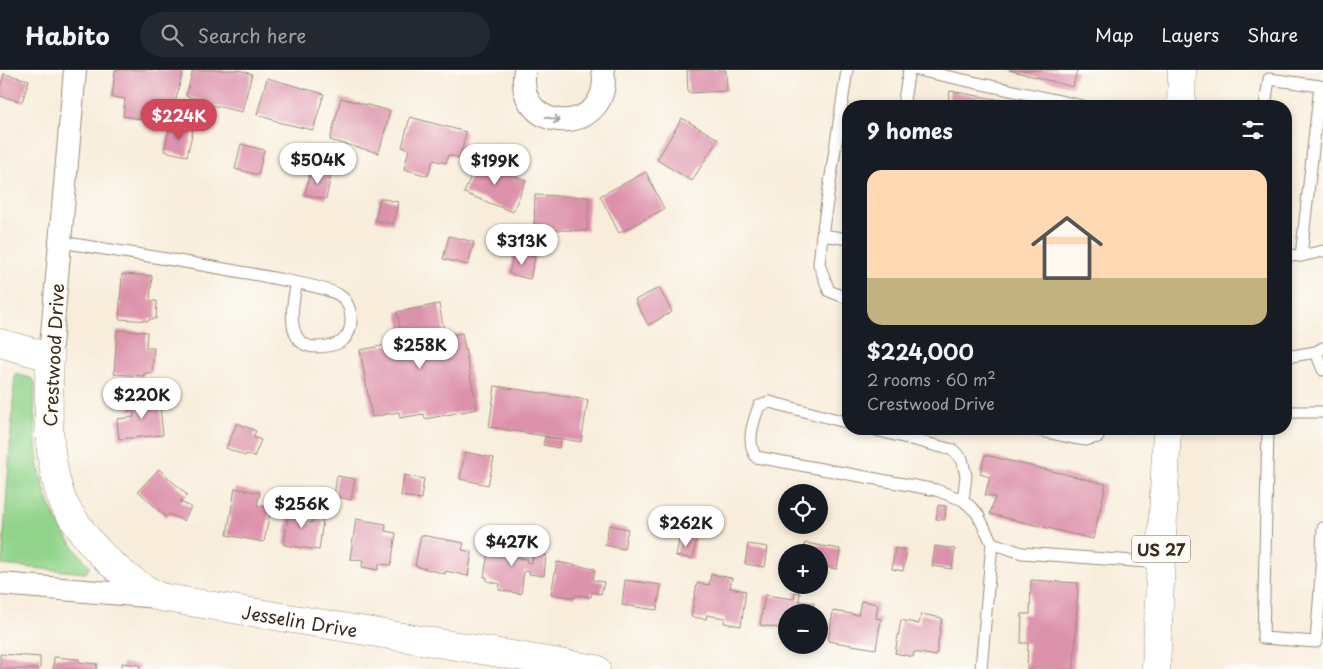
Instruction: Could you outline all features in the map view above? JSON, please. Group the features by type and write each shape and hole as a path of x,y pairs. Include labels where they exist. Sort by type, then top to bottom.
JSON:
{"street":[{"name":"Crestwood Drive","path":"75,70 50,357 48,408 50,441 61,496 79,528 105,559 138,585 160,597"},
{"path":"523,70 523,84 526,97 534,108 544,116 557,121 570,121 583,117 593,108 601,97 604,84 603,70"},
{"path":"1181,100 1182,70"},
{"path":"0,344 50,357"},
{"name":"US 27","path":"1156,669 1166,435"},
{"name":"Jesselin Drive","path":"0,584 160,597 596,669"}],"lane":[{"path":"843,100 848,70"},
{"path":"904,100 909,70"},
{"path":"918,70 1056,100"},
{"path":"1266,100 1269,79 1320,86 1301,256"},
{"path":"842,108 822,235 820,264 829,291 842,297"},
{"path":"822,235 842,238"},
{"path":"60,242 199,263 297,283 340,295 350,309 352,327 342,341 324,347 311,348 300,342 292,325 292,303 297,283"},
{"path":"1292,255 1301,256 1323,251"},
{"path":"1292,355 1320,350 1323,370"},
{"path":"842,421 770,402 759,406 756,413 752,427 752,450 756,457 936,490 963,500 977,513 992,543 981,669"},
{"path":"1292,412 1323,412"},
{"path":"895,435 953,450 962,459 966,476 963,500"},
{"path":"1062,435 1086,440 1098,437 1099,435"},
{"path":"1268,435 1262,638 1316,642 1322,590 1323,528"},
{"path":"992,543 1022,553 1161,563"}],"green space":[{"path":"15,374 31,378 35,382 35,434 42,481 49,503 59,524 90,566 86,573 2,565"}],"building":[{"path":"115,70 183,70 174,108 160,105 157,122 123,116 125,99 112,97"},
{"path":"193,70 239,70 252,74 242,112 203,103 204,101 186,96"},
{"path":"687,70 726,70 727,91 688,93"},
{"path":"1009,70 1077,70 1073,87"},
{"path":"4,74 29,80 22,102 0,96"},
{"path":"267,78 324,94 313,130 277,122 257,115"},
{"path":"950,91 1001,100 948,100"},
{"path":"341,98 390,111 379,153 330,140"},
{"path":"410,117 466,132 460,158 448,155 446,163 433,160 428,176 404,169 409,149 402,147"},
{"path":"682,118 718,139 692,181 657,160"},
{"path":"170,126 193,130 187,156 164,151"},
{"path":"241,144 264,150 258,175 235,169"},
{"path":"477,161 526,180 513,212 464,193"},
{"path":"310,171 331,175 326,199 305,195"},
{"path":"646,172 664,209 619,233 600,196"},
{"path":"535,195 589,197 587,231 534,229"},
{"path":"380,198 398,202 393,224 375,220"},
{"path":"449,236 474,242 468,265 443,259"},
{"path":"514,252 535,257 530,279 509,274"},
{"path":"122,274 152,276 150,301 157,301 156,319 149,319 149,321 119,319"},
{"path":"659,288 672,312 648,325 635,300"},
{"path":"439,304 445,336 462,333 477,409 425,419 424,414 400,418 399,412 372,417 360,350 403,342 397,312"},
{"path":"117,330 147,332 146,348 154,348 152,373 144,373 144,376 114,374"},
{"path":"495,386 588,400 581,442 489,427"},
{"path":"159,397 163,435 119,439 117,419 134,417 134,411 129,411 128,400"},
{"path":"237,423 256,431 253,437 261,440 254,457 246,454 245,456 226,448"},
{"path":"545,437 561,440 559,448 543,445"},
{"path":"465,452 494,458 488,485 460,479"},
{"path":"985,455 1106,484 1093,539 990,514 995,497 985,495 990,477 980,474"},
{"path":"159,469 187,495 180,502 191,507 184,521 169,514 166,517 138,491"},
{"path":"404,475 424,479 421,499 401,496"},
{"path":"337,476 355,479 351,500 334,496"},
{"path":"235,488 260,493 257,505 271,508 264,542 227,535"},
{"path":"290,501 304,503 301,521 312,523 313,518 323,520 319,550 284,545"},
{"path":"938,505 946,506 945,520 936,519"},
{"path":"356,519 386,524 385,531 396,533 391,565 379,564 378,570 362,567 363,560 350,559"},
{"path":"609,525 628,529 624,549 605,545"},
{"path":"421,535 464,543 462,550 472,552 468,576 446,571 445,574 415,566"},
{"path":"680,536 696,539 693,559 676,556"},
{"path":"502,540 522,542 519,558 527,559 526,562 532,563 533,553 546,555 544,576 529,574 530,572 524,571 521,594 499,590 500,584 487,581 487,577 484,577 488,553 500,555"},
{"path":"748,544 768,547 765,567 745,564"},
{"path":"935,546 955,549 952,569 932,566"},
{"path":"828,547 840,549 837,569 828,568"},
{"path":"895,548 907,550 903,571 892,569"},
{"path":"557,562 595,569 593,580 604,582 601,594 592,592 591,597 576,595 575,598 551,594"},
{"path":"711,574 732,578 730,588 746,591 741,626 724,623 725,618 707,615 706,619 691,617 697,583 709,585"},
{"path":"625,580 661,585 657,610 622,605"},
{"path":"1031,580 1078,583 1074,669 1027,669 1028,643 1021,643 1022,614 1030,614"},
{"path":"795,594 800,594 799,601 814,604 778,604 778,628 760,625 765,595 794,599"},
{"path":"861,601 878,604 876,618 881,619 876,649 828,641 833,611 858,615"},
{"path":"921,614 942,618 936,656 914,652 913,657 895,653 901,620 919,624"},
{"path":"0,654 40,657 40,669 0,669"},
{"path":"54,657 79,659 79,662 97,664 97,669 53,669"},
{"path":"122,663 140,665 140,669 122,669"}]}
